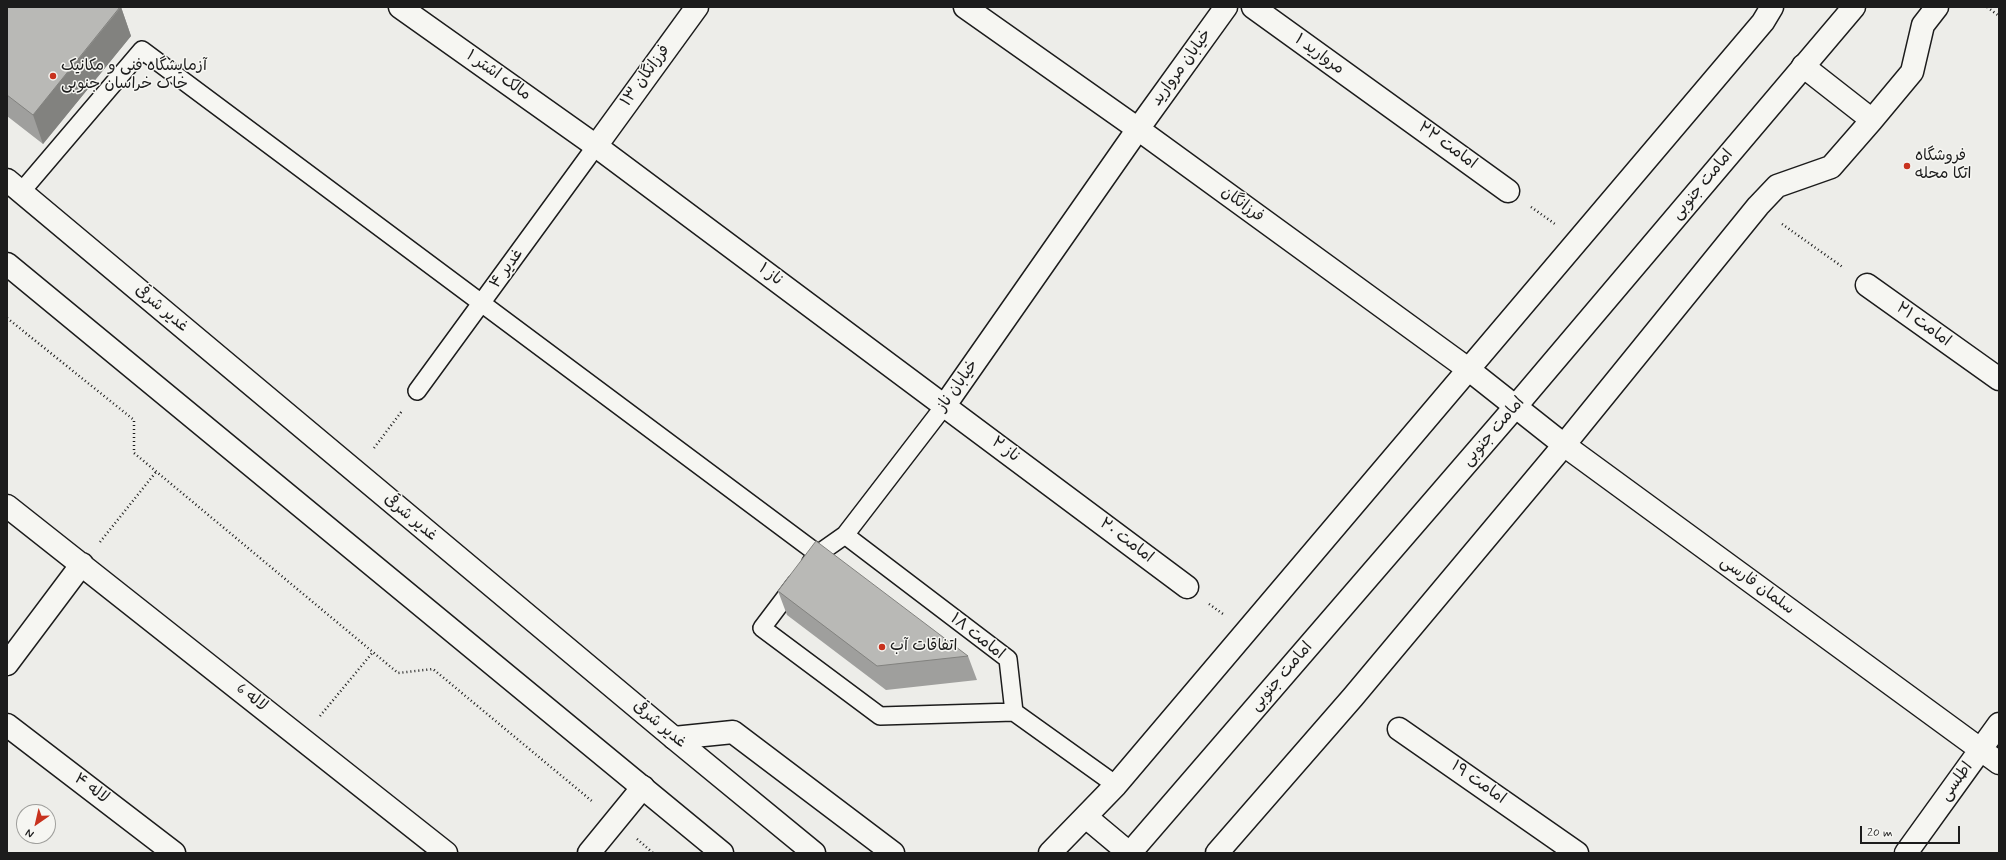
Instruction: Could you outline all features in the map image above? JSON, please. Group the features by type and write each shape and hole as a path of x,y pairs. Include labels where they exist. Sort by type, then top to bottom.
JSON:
{"street":[{"name":"مالک اشتر ۱","path":"400,7 596,146"},
{"name":"فرزانگان ۱۳","path":"596,146 697,7"},
{"name":"فرزانگان","path":"965,7 1138,129 1468,369 1516,406"},
{"name":"خیابان مروارید","path":"1138,129 1226,7"},
{"name":"مروارید ۱","path":"1253,7 1385,102"},
{"path":"1050,853 1116,785 1763,22 1772,7"},
{"name":"امامت جنوبی","path":"1129,853 1516,406 1854,7"},
{"path":"1217,853 1353,697 1564,445 1758,206 1777,186 1831,167 1872,120 1912,72 1923,26 1937,7"},
{"path":"1803,66 1872,120"},
{"name":"امامت ۲۲","path":"1385,102 1508,191"},
{"name":"خیابان ناز","path":"945,405 1138,129"},
{"name":"ناز ۱","path":"596,146 945,405"},
{"name":"غدیر شرقی","path":"14,186 674,738 814,853"},
{"path":"7,264 722,853"},
{"name":"امامت ۲۱","path":"1867,285 1999,379"},
{"name":"ناز ۲","path":"945,405 1065,495"},
{"name":"سلمان فارسی","path":"1516,406 1564,445 1999,763"},
{"name":"امامت ۲۰","path":"1065,495 1187,587"},
{"name":"لاله 6","path":"7,506 446,853"},
{"path":"7,664 82,564"},
{"name":"اطلسی","path":"1906,853 1999,724"},
{"name":"لاله ۴","path":"7,725 174,853"},
{"name":"امامت ۱۹","path":"1399,729 1577,853"},
{"path":"674,738 733,732 893,853"},
{"path":"589,853 643,788"},
{"path":"1086,817 1129,853"}],"lane":[{"path":"14,186 142,50 818,554"},
{"name":"غدیر ۴","path":"417,391 596,146"},
{"name":"خیابان ناز","path":"945,405 845,535 818,554 762,628 880,716 1014,712"},
{"name":"امامت ۱۸","path":"845,535 1008,659 1014,712"},
{"path":"1014,712 1116,785"}],"path":[{"path":"1987,7 1999,16"},
{"path":"1508,191 1578,241"},
{"path":"1758,206 1867,285"},
{"path":"7,318 134,420 134,453 398,673 433,669 653,853"},
{"path":"356,472 417,391"},
{"path":"82,564 156,472"},
{"path":"1187,587 1246,631"},
{"path":"301,738 373,652"}],"building":[{"name":"آزمایشگاه فنی و مکانیک خاک خراسان جنوبی","path":"7,7 120,7 33,115 7,95"},
{"name":"اتفاقات آب","path":"816,541 968,656 877,666 778,591"}],"place":[{"name":"آزمایشگاه فنی و مکانیک خاک خراسان جنوبی","path":"53,76"},
{"name":"فروشگاه اتکا محله","path":"1907,166"},
{"name":"اتفاقات آب","path":"882,647"}]}
